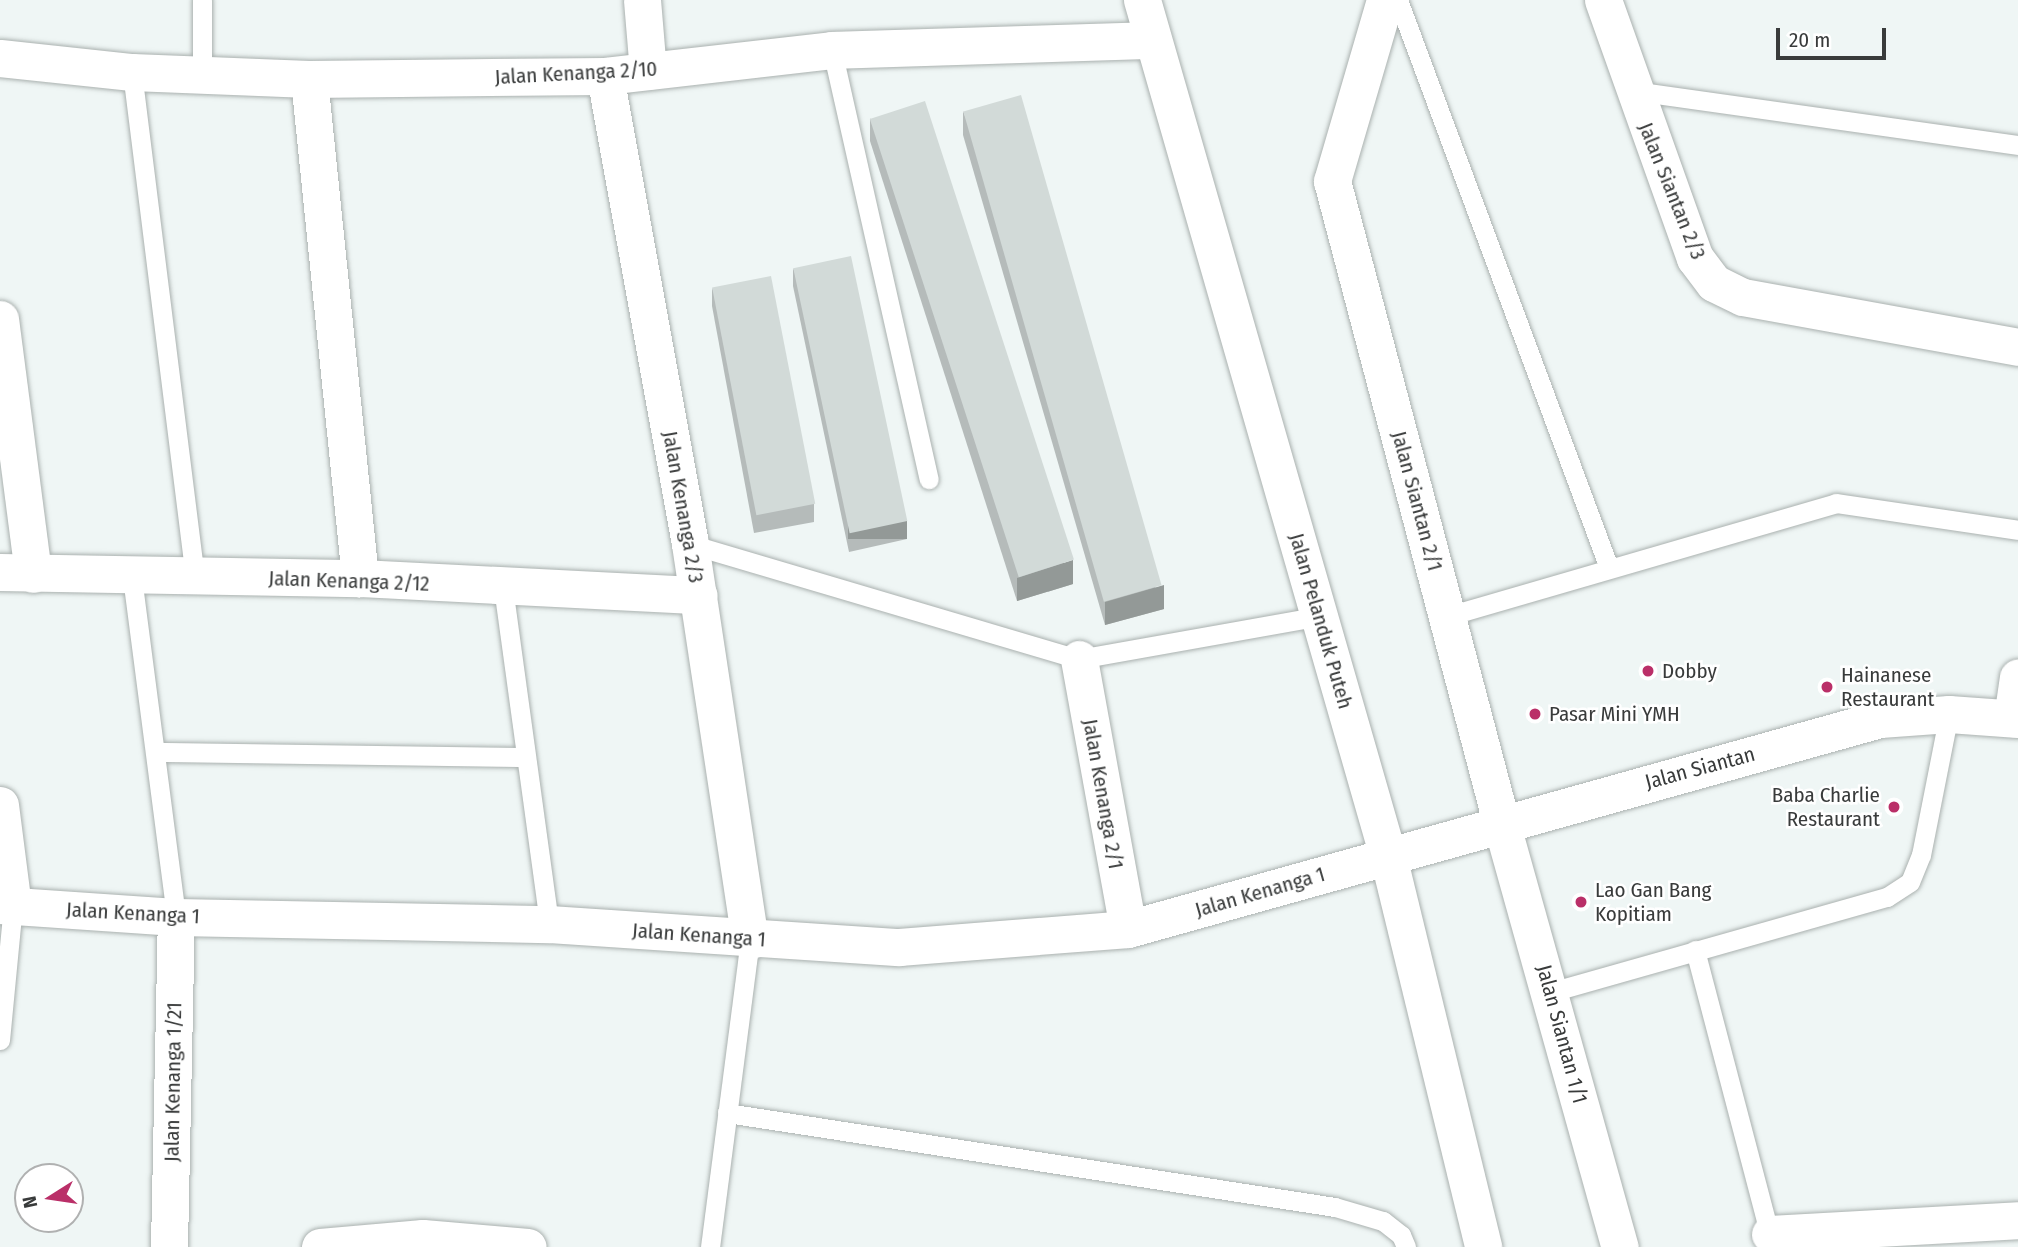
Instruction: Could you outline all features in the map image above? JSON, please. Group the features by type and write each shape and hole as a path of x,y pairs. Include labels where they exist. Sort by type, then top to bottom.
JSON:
{"street":[{"path":"642,0 648,71"},
{"name":"Jalan Pelanduk Puteh","path":"1142,0 1388,856 1483,1247"},
{"name":"Jalan Siantan 2/1","path":"1385,0 1332,181 1501,822"},
{"name":"Jalan Siantan 2/3","path":"1603,0 1695,258 1714,283 1743,298 2018,347"},
{"name":"Jalan Kenanga 2/10","path":"0,58 132,72 202,76 309,79 605,76 832,50 1152,40"},
{"name":"Jalan Kenanga 2/3","path":"605,76 699,595 750,940"},
{"path":"309,79 360,578"},
{"path":"0,320 17,573"},
{"name":"Jalan Kenanga 2/12","path":"17,573 195,578 360,578 699,595"},
{"name":"Jalan Kenanga 2/1","path":"1079,659 1128,929"},
{"path":"2015,719 2018,677"},
{"name":"Jalan Siantan","path":"1388,856 1501,822 1880,719 1949,714 2015,719"},
{"path":"0,805 7,905"},
{"name":"Jalan Siantan 1/1","path":"1501,822 1551,992 1620,1247"},
{"name":"Jalan Kenanga 1","path":"7,905 176,916 549,924 750,940 900,947 1128,929 1388,856"},
{"name":"Jalan Kenanga 1/21","path":"169,1247 176,916"},
{"path":"1771,1240 2018,1220"},
{"path":"320,1247 423,1238 528,1247"}],"lane":[{"path":"202,0 202,76"},
{"path":"1398,0 1609,568"},
{"path":"832,50 929,479"},
{"path":"132,72 195,578"},
{"path":"1634,91 2018,145"},
{"path":"1448,616 1836,503 2018,530"},
{"path":"690,544 1079,659 1320,616"},
{"path":"132,577 158,752 176,916"},
{"path":"503,587 549,924"},
{"path":"1551,992 1887,897 1910,882 1921,855 1949,714"},
{"path":"158,752 526,757"},
{"path":"0,1040 7,905"},
{"path":"710,1247 750,940"},
{"path":"1695,950 1771,1240"},
{"path":"727,1113 1335,1207 1383,1221 1401,1235 1406,1247"}],"building":[{"path":"1021,95 1162,585 1104,602 963,112"},
{"path":"925,101 1074,559 1019,577 870,119"},
{"path":"851,256 907,521 850,533 793,268"},
{"path":"771,276 815,504 756,515 712,287"}],"place":[{"name":"Dobby","path":"1648,671"},
{"name":"Hainanese Restaurant","path":"1827,687"},
{"name":"Pasar Mini YMH","path":"1535,714"},
{"name":"Baba Charlie Restaurant","path":"1894,807"},
{"name":"Lao Gan Bang Kopitiam","path":"1581,902"}]}
